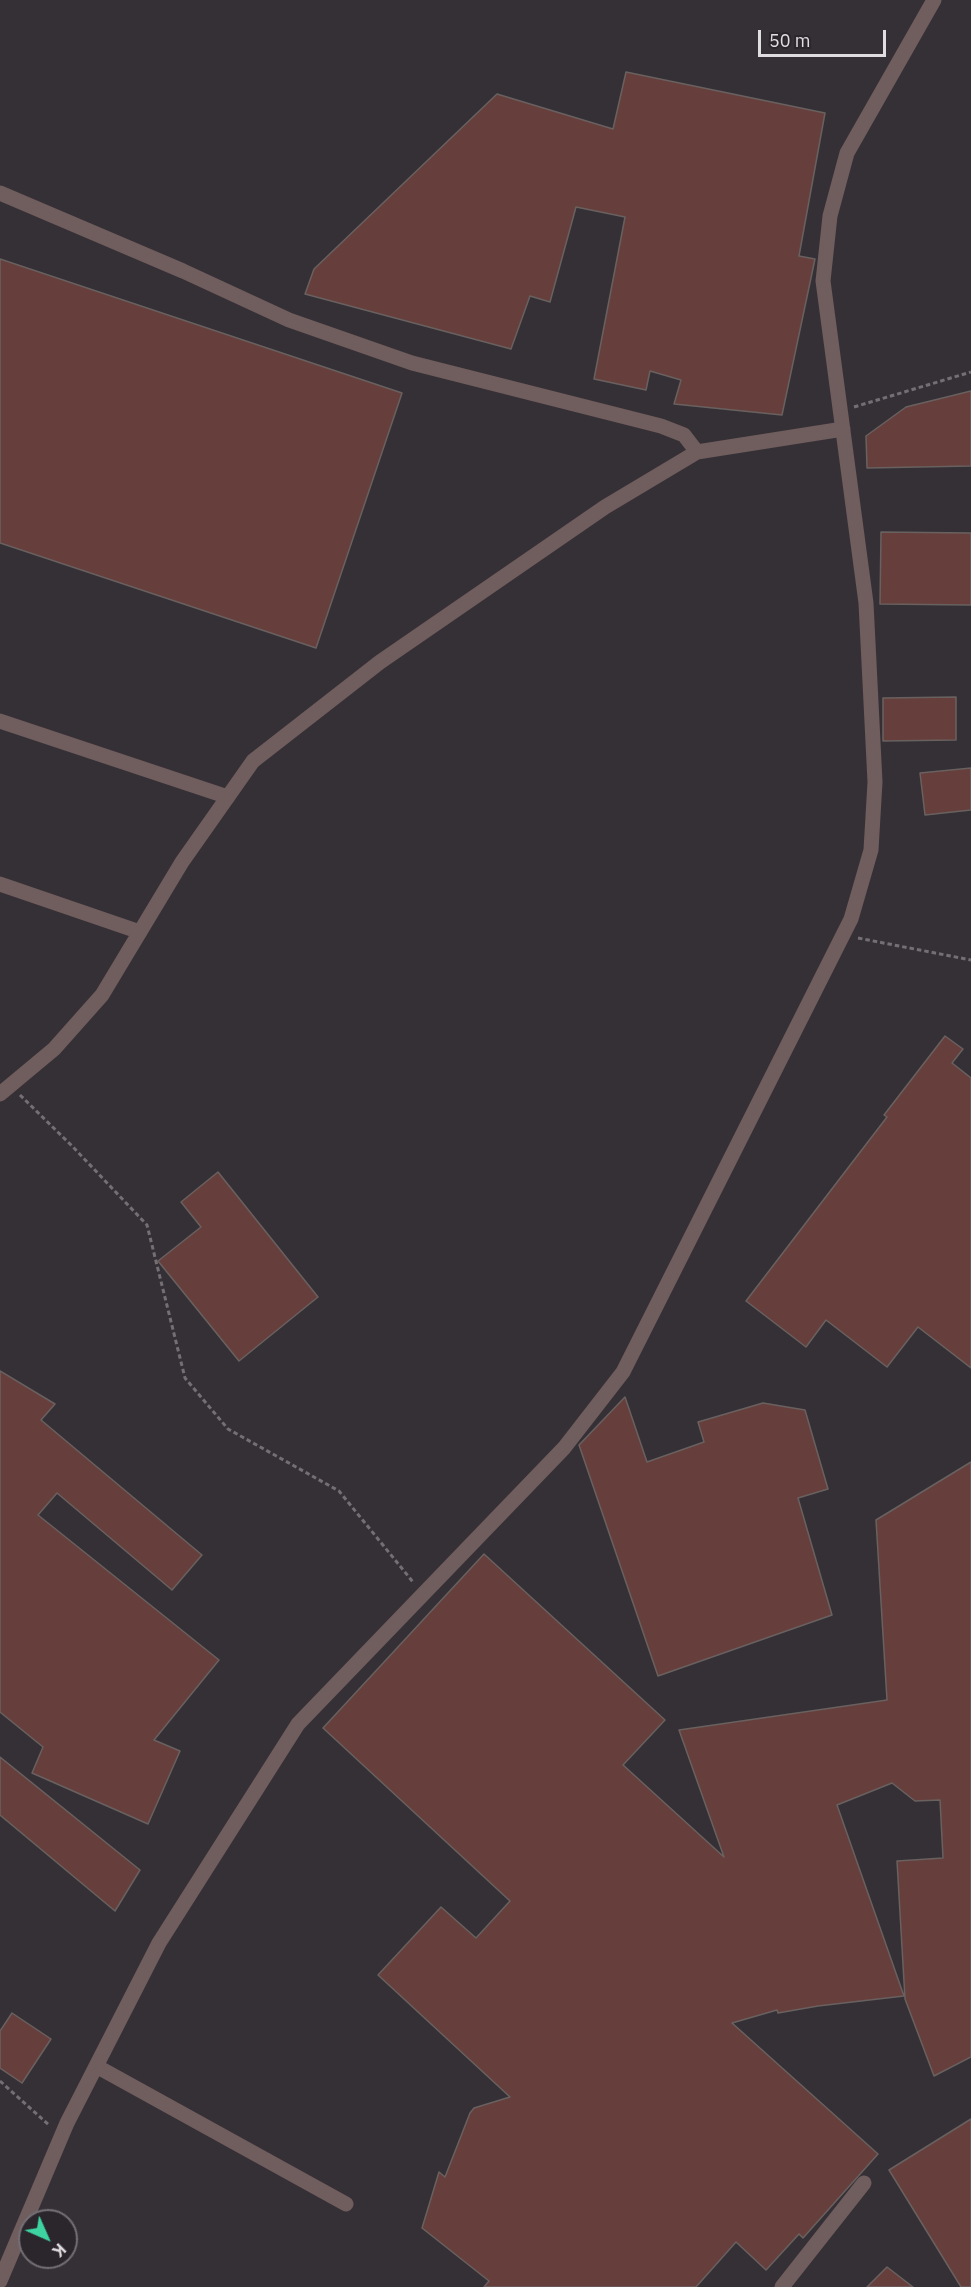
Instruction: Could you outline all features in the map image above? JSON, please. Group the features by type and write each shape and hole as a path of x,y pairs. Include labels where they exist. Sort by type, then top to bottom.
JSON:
{"street":[{"path":"0,2281 62,2136 159,1943 298,1724 564,1448 623,1372 851,919 871,850 875,782 867,603 823,281 830,216 847,153 934,0"},
{"path":"0,193 183,271 289,320 412,363 661,426 684,435 698,452"},
{"path":"5,1090 54,1049 102,995 182,862 254,761 380,662 605,507 698,452 843,429"},
{"path":"0,721 228,797"},
{"path":"0,884 140,933"},
{"path":"96,2066 346,2204"},
{"path":"782,2287 864,2183"}],"path":[{"path":"841,411 971,372"},
{"path":"843,935 971,960"},
{"path":"5,1090 72,1146 147,1225 185,1378 228,1430 339,1491 423,1595"},
{"path":"0,2080 62,2136"}],"building":[{"path":"626,72 825,113 799,256 815,259 782,415 674,404 681,380 650,371 646,390 594,379 625,217 576,207 550,302 530,296 511,349 305,294 314,269 497,94 613,129"},
{"path":"0,259 402,393 316,648 0,543"},
{"path":"971,391 971,466 867,468 866,436 906,407"},
{"path":"881,532 971,533 971,605 880,604"},
{"path":"956,697 956,740 883,741 883,698"},
{"path":"971,768 971,810 925,815 920,773"},
{"path":"945,1036 963,1049 952,1063 971,1078 971,1368 918,1327 887,1367 826,1320 806,1347 746,1301 887,1117 884,1115"},
{"path":"218,1172 318,1297 239,1361 158,1261 201,1227 181,1202"},
{"path":"0,1371 55,1404 41,1420 202,1555 172,1590 57,1493 38,1515 219,1660 154,1740 180,1751 148,1824 32,1773 43,1747 0,1712"},
{"path":"625,1397 647,1462 704,1442 698,1422 763,1403 805,1410 828,1489 798,1498 832,1615 658,1676 579,1445"},
{"path":"971,1462 971,2057 934,2076 905,1999 897,1861 943,1858 940,1800 915,1801 892,1783 837,1805 904,1996 778,2013 777,2010 732,2023 878,2154 803,2238 799,2234 766,2270 736,2242 696,2287 484,2287 489,2281 422,2228 439,2172 445,2177 470,2113 474,2108 510,2097 378,1975 441,1907 476,1938 510,1901 323,1728 484,1554 665,1720 623,1765 724,1857 679,1730 887,1700 876,1520"},
{"path":"0,1757 140,1870 115,1911 0,1815"},
{"path":"12,2013 51,2039 22,2083 0,2068 0,2031"},
{"path":"971,2119 971,2287 961,2287 889,2170"},
{"path":"887,2267 913,2287 867,2287"}]}
